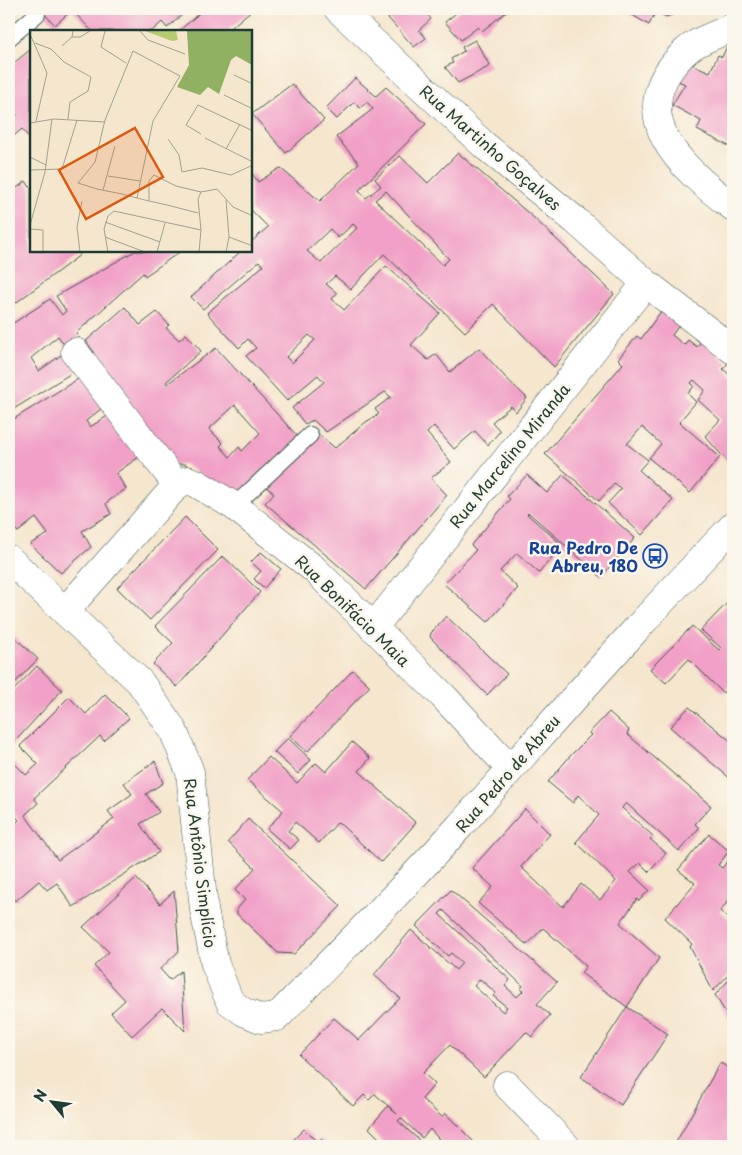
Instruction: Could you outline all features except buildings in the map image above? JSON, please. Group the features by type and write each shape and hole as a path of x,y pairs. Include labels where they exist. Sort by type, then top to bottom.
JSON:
{"street":[{"name":"Rua Martinho Goçalves","path":"338,9 484,145 576,220 646,283 733,350"},
{"path":"733,27 687,50 671,68 659,89 656,106 658,120 664,136 678,160 703,184 733,207"},
{"name":"Rua Marcelino Miranda","path":"373,628 646,283"},
{"path":"65,611 177,484 75,352"},
{"name":"Rua Bonifácio Maia","path":"177,484 187,480 196,483 234,506 314,569 443,696 510,768"},
{"name":"Rua Pedro de Abreu","path":"277,1017 458,829 510,768 672,589 733,526"},
{"name":"Rua Antônio Simplício","path":"9,559 140,682 173,730 190,772 204,910 215,964 230,1002 244,1012 261,1019 277,1017"},
{"path":"507,1085 566,1146"}],"lane":[{"path":"9,38 37,14"},
{"path":"234,506 310,435"}],"place":[{"name":"Rua Pedro De Abreu, 180","path":"655,556"}]}
